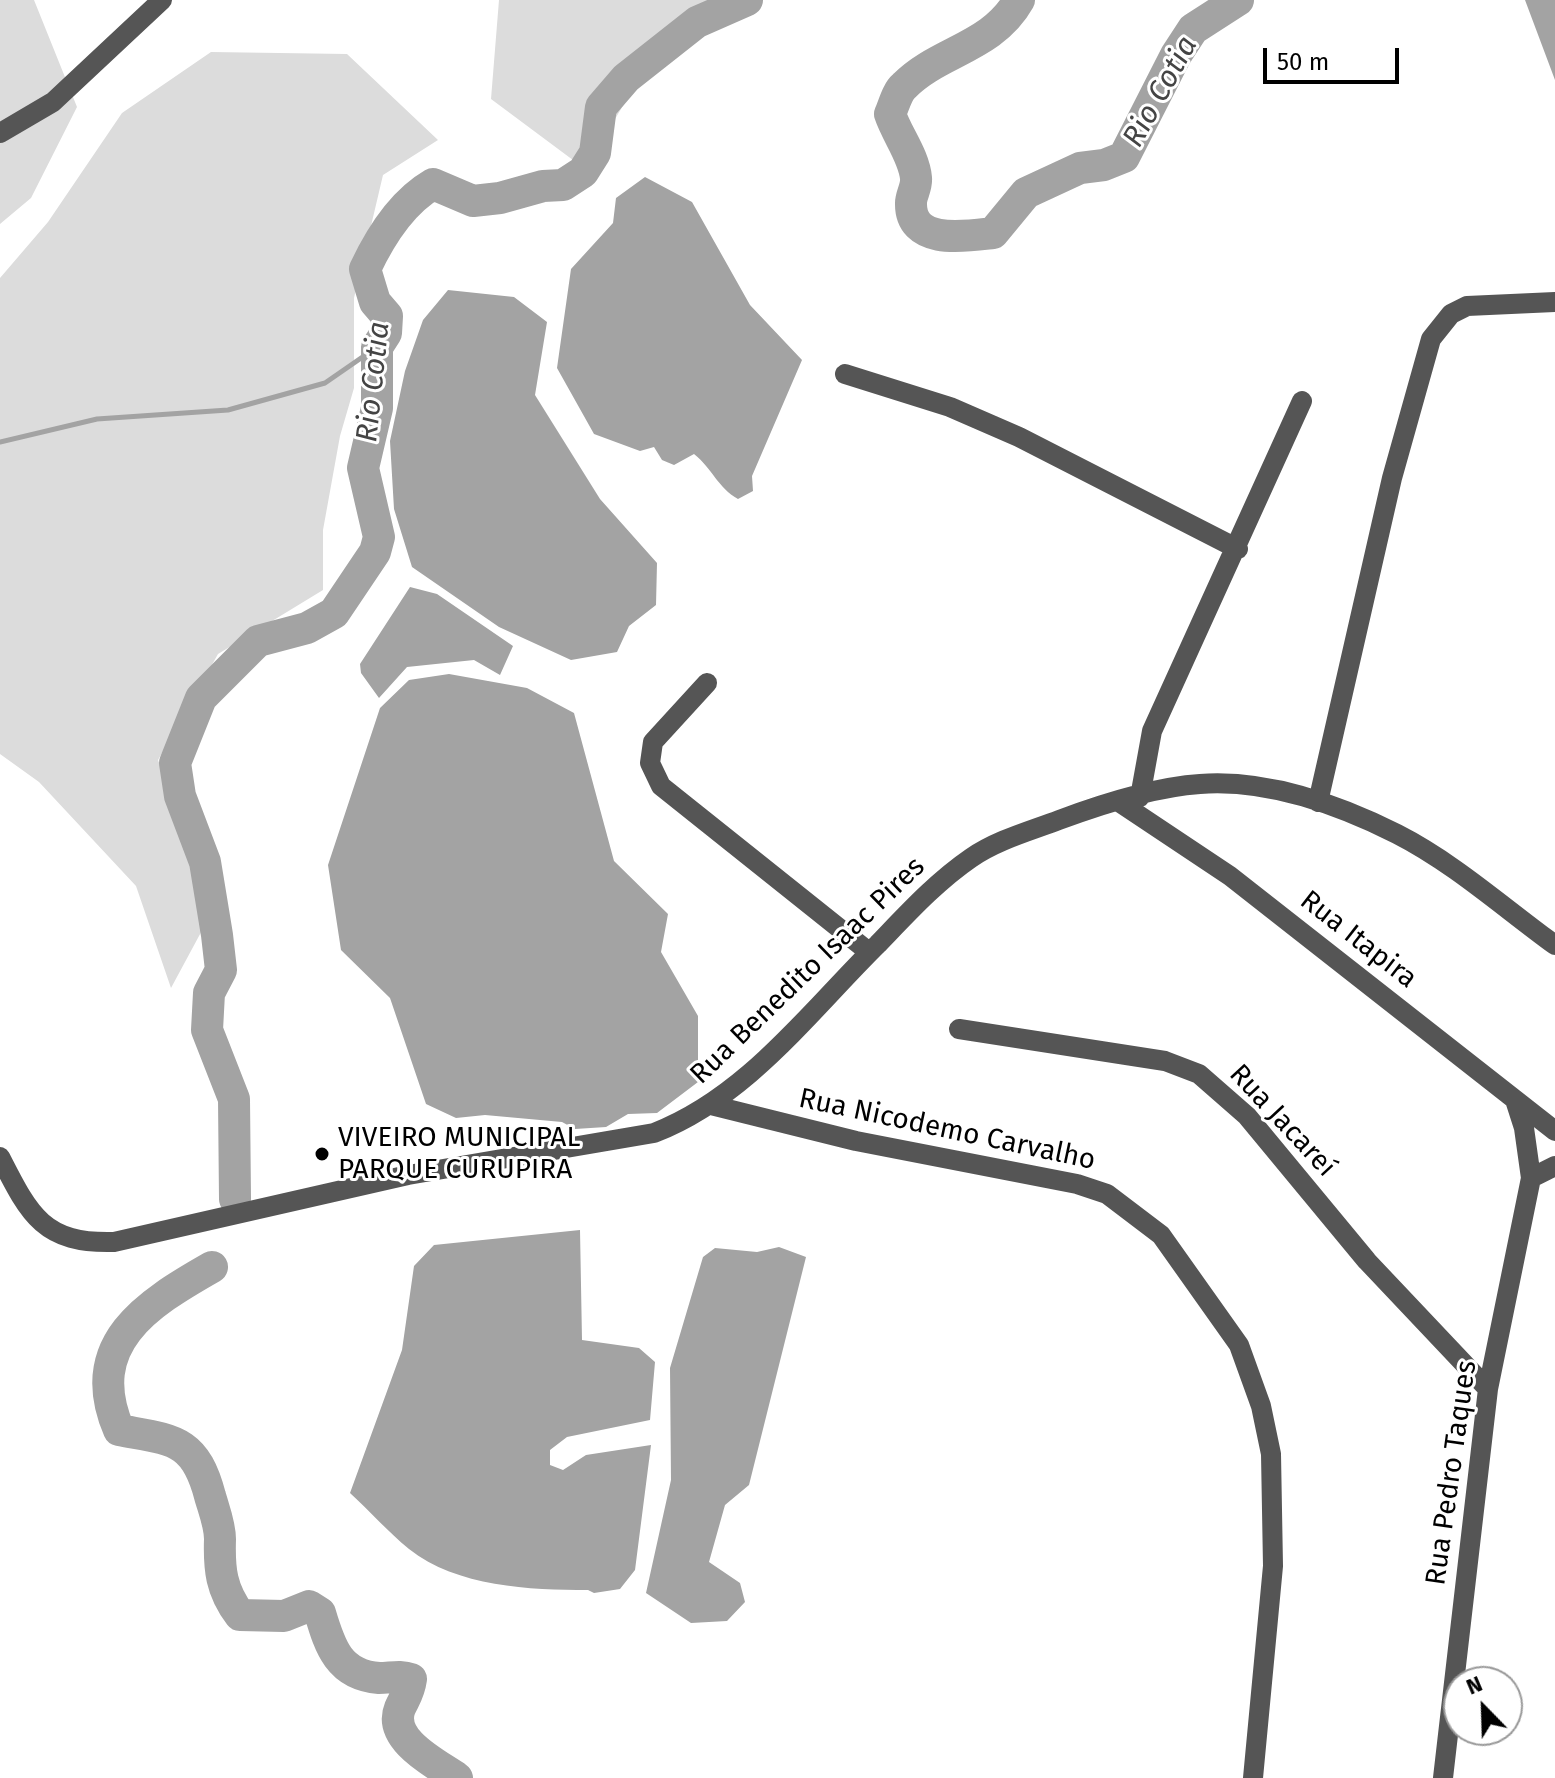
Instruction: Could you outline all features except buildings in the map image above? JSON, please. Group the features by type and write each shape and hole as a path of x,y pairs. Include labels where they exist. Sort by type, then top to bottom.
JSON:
{"street":[{"path":"0,133 53,102 162,0"},
{"path":"1318,802 1392,478 1431,339 1451,314 1467,306 1555,302"},
{"path":"845,374 950,407 991,425 1238,549"},
{"path":"1140,797 1152,731 1238,549 1302,401"},
{"path":"707,683 653,742 650,763 661,786 869,952"},
{"name":"Rua Benedito Isaac Pires","path":"0,1157 39,1221 55,1233 79,1243 114,1242 408,1175 654,1133 685,1121 711,1105 795,1030 869,952 972,856 1046,825 1119,802 1200,784 1277,792 1318,802 1398,835 1446,865 1555,945"},
{"name":"Rua Itapira","path":"1119,802 1230,876 1555,1131"},
{"name":"Rua Jacareí","path":"959,1029 1165,1061 1199,1074 1247,1116 1367,1261 1488,1389"},
{"name":"Rua Pedro Taques","path":"1443,1778 1488,1389 1531,1178 1524,1128 1515,1100"},
{"name":"Rua Nicodemo Carvalho","path":"711,1105 856,1141 1077,1184 1118,1201 1161,1235 1239,1345 1261,1406 1271,1454 1273,1566 1253,1778"},
{"path":"1531,1178 1555,1166"}],"shaded area":[{"path":"0,0 34,0 77,107 31,198 0,224"},
{"path":"499,0 710,0 657,49 585,169 491,99"},
{"path":"1525,0 1555,0 1555,80"},
{"path":"211,52 347,54 438,140 383,175 354,298 354,388 340,436 323,530 323,590 218,654 158,760 213,910 171,988 136,886 39,782 0,754 0,278 48,222 122,113"},
{"path":"645,177 692,202 750,305 802,360 752,476 753,491 738,499 694,454 674,465 662,460 654,447 640,451 594,434 557,368 571,269 613,223 616,198"},
{"path":"448,290 514,297 547,322 535,395 600,499 657,563 656,605 629,626 617,652 571,660 499,627 412,567 394,509 390,441 405,371 423,320"},
{"path":"410,587 437,594 513,646 500,675 474,660 407,667 379,698 361,673 360,664"},
{"path":"449,674 527,688 574,713 614,861 668,914 661,952 698,1016 698,1082 657,1113 628,1114 606,1127 575,1129 562,1122 485,1115 456,1118 426,1104 390,998 341,950 328,865 380,708 409,680"},
{"path":"580,1230 582,1340 639,1348 655,1362 650,1420 567,1437 550,1450 550,1465 563,1470 586,1455 651,1445 635,1570 620,1589 594,1593 588,1590 519,1587 471,1579 428,1562 409,1549 350,1493 402,1350 414,1266 434,1245"},
{"path":"779,1247 806,1257 749,1485 725,1505 709,1562 740,1583 745,1602 727,1621 691,1623 646,1593 671,1480 670,1368 703,1257 715,1248 757,1252"}],"waterway":[{"name":"Rio Cotia","path":"235,1199 234,1099 207,1030 209,993 221,970 217,935 205,862 180,796 175,763 201,698 258,641 307,628 334,613 375,552 379,537 363,468 377,408 377,347 386,333 387,316 375,302 365,269 393,221 411,200 433,184 473,201 500,198 543,186 563,185 583,172 595,153 601,107 626,78 697,22 747,0"},
{"name":"Rio Cotia","path":"1019,0 994,29 918,74 904,86 890,114 915,170 911,203 913,217 930,232 955,236 993,233 1026,193 1080,168 1104,165 1124,157 1176,55 1193,29 1238,0"},
{"path":"0,442 97,419 228,410 325,383 377,347"},
{"name":"Rio Cotia","path":"212,1267 144,1312 127,1330 115,1350 109,1373 110,1400 119,1430 153,1436 179,1445 197,1463 218,1523 222,1579 240,1615 284,1616 309,1606 320,1613 333,1648 345,1665 365,1676 411,1679 400,1708 398,1720 401,1730 416,1750 457,1778"}],"place":[{"name":"VIVEIRO MUNICIPAL PARQUE CURUPIRA","path":"322,1154"}]}
